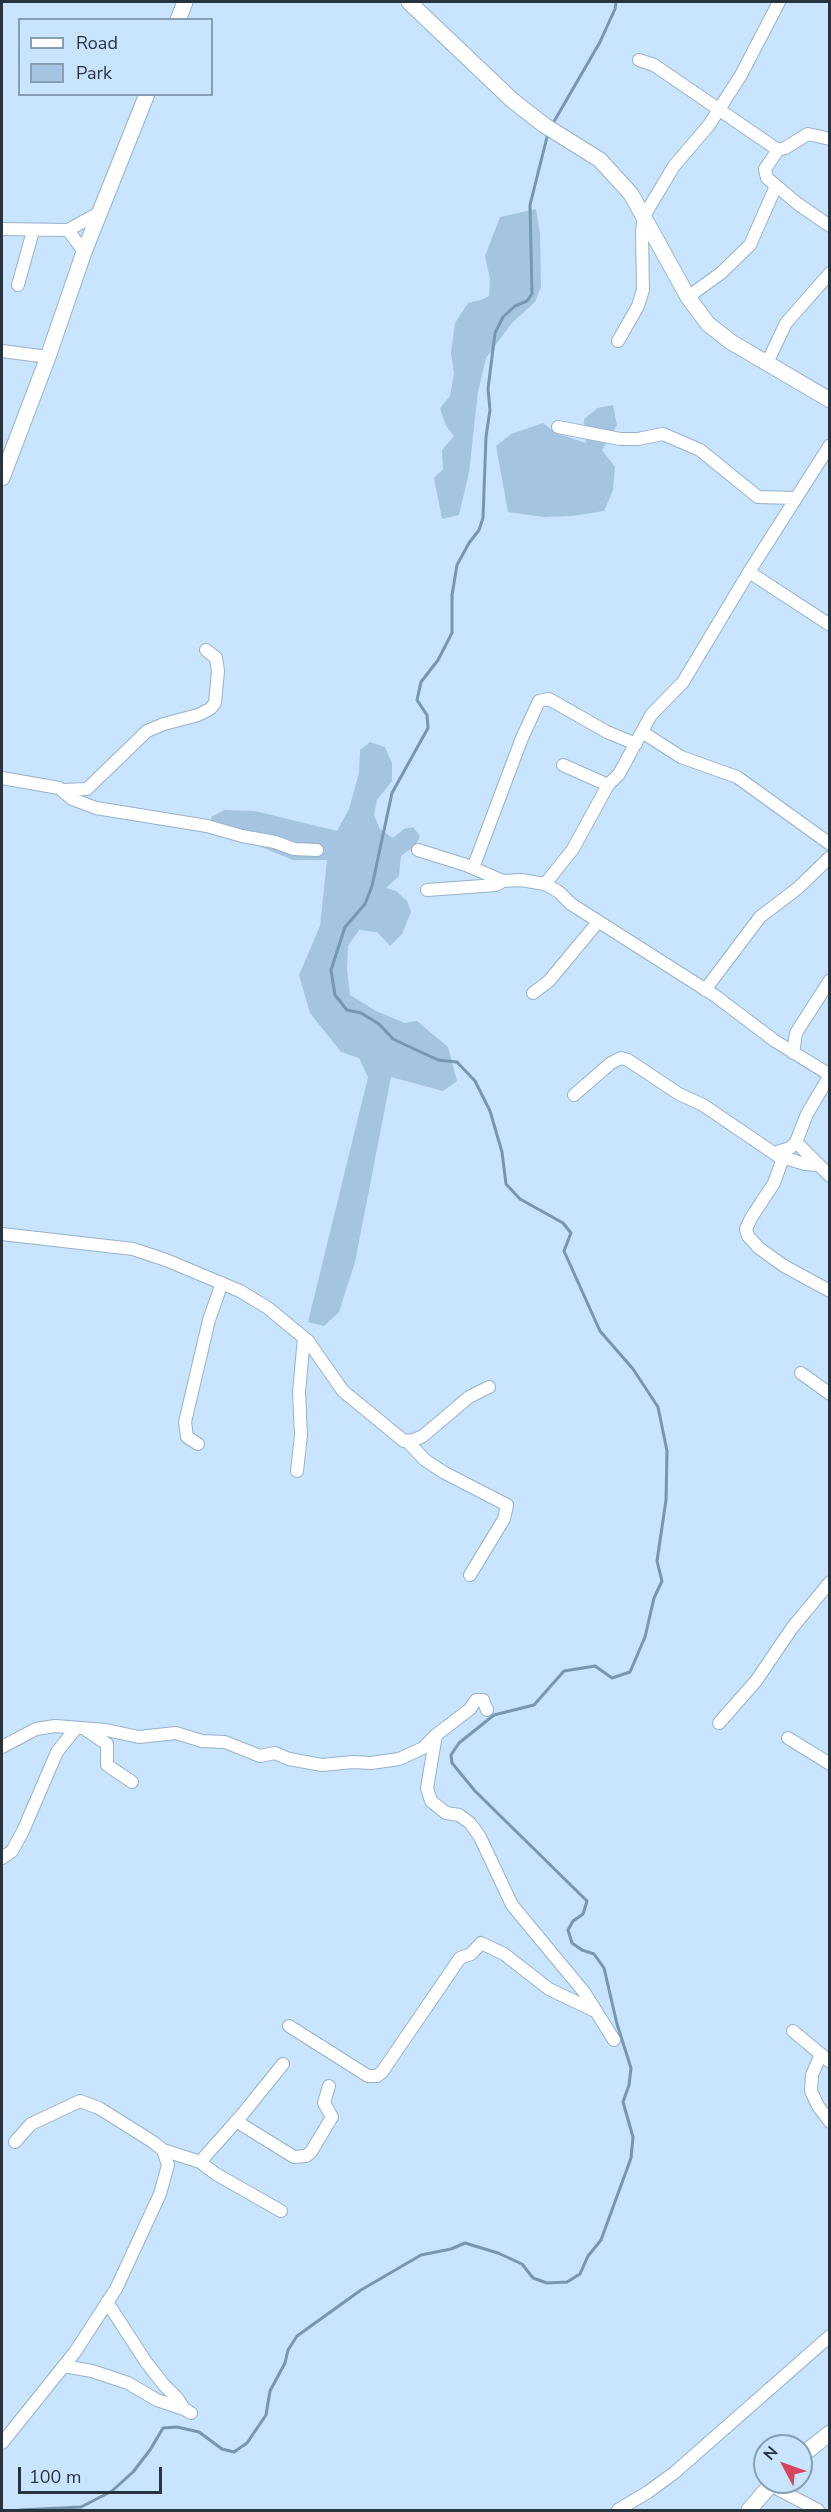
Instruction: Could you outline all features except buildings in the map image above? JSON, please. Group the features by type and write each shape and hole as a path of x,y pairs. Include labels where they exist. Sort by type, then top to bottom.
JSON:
{"street":[{"path":"178,18 185,2"},
{"path":"409,2 512,100 544,125 600,160 631,194 688,297 708,324 767,363 830,400"},
{"path":"618,341 638,306 643,290 644,216 674,166 719,109 752,56 780,2"},
{"path":"639,60 654,65 778,150"},
{"path":"2,478 48,357 84,252 146,96"},
{"path":"830,139 808,134 778,150 764,174 776,186 830,226"},
{"path":"688,297 740,257 750,245 776,186"},
{"path":"2,229 68,230 99,213"},
{"path":"68,230 84,252"},
{"path":"18,285 33,231"},
{"path":"767,363 786,323 827,278"},
{"path":"2,351 48,357"},
{"path":"558,427 620,439 638,439 663,434 700,450 758,497 794,498"},
{"path":"546,884 573,849 608,785 620,774 651,715 683,682 748,572 830,445"},
{"path":"748,572 830,625"},
{"path":"2,778 62,790 87,789 147,730 198,715 215,704 218,671 216,658 206,650"},
{"path":"473,868 522,738 539,701 549,699 607,732 636,744"},
{"path":"642,732 681,756 737,777 830,844"},
{"path":"563,765 608,785"},
{"path":"62,790 72,799 96,808 199,825 275,842 294,849 317,850"},
{"path":"418,850 473,868 503,881"},
{"path":"705,990 760,917 798,888 830,857"},
{"path":"427,890 496,885 503,881 521,880 546,884 598,922 705,990 794,1053 830,1075 807,1114 796,1142 778,1156 774,1183 746,1229 748,1236 759,1248 784,1266 830,1290"},
{"path":"533,993 549,981 598,922"},
{"path":"794,1053 796,1034 830,980"},
{"path":"574,1095 611,1063 621,1058 679,1094 704,1105 778,1156 817,1165"},
{"path":"796,1142 830,1176"},
{"path":"2,1234 133,1249 222,1283 267,1308 314,1347 343,1391 407,1441 425,1460 443,1472 507,1505 504,1519 470,1575"},
{"path":"198,1444 187,1437 184,1431 185,1422 208,1320 222,1283"},
{"path":"297,1471 301,1435 298,1392 304,1338"},
{"path":"801,1373 830,1394"},
{"path":"407,1441 423,1436 470,1398 489,1387"},
{"path":"719,1723 756,1681 792,1628 828,1588"},
{"path":"2,1747 44,1726 106,1730 140,1737 176,1733 202,1741 225,1743 260,1756 275,1753 289,1759 322,1765 353,1762 379,1763 399,1759 423,1748 436,1734 470,1709 476,1700 483,1701 487,1710"},
{"path":"80,1729 107,1744 107,1765 132,1782"},
{"path":"2,1858 12,1851 24,1831 57,1752 80,1729"},
{"path":"436,1734 427,1788 431,1801 446,1813 459,1815 470,1823 480,1837 512,1905 585,1992 614,2040"},
{"path":"788,1738 830,1764"},
{"path":"289,2026 368,2076 376,2076 382,2072 460,1958 471,1954 481,1943 504,1954 549,1989 595,2011"},
{"path":"793,2031 825,2058 812,2075 811,2091 818,2106 830,2122"},
{"path":"200,2162 283,2064"},
{"path":"237,2121 294,2157 306,2156 332,2117 324,2103 329,2086"},
{"path":"15,2142 31,2124 80,2101 99,2108 163,2150 200,2162 216,2174 281,2211"},
{"path":"2,2443 64,2366 123,2277 160,2194 168,2165 163,2150"},
{"path":"64,2366 77,2367 113,2378 157,2400 187,2411 178,2398 164,2385 128,2336 108,2302"},
{"path":"618,2511 674,2473 830,2336"},
{"path":"813,2446 830,2433"},
{"path":"749,2511 762,2494"},
{"path":"789,2494 818,2511"}],"green space":[{"path":"536,209 540,233 541,287 535,302 512,323 486,358 478,392 469,472 459,515 442,519 434,478 443,469 442,450 454,436 446,426 440,408 450,396 454,373 451,353 455,323 468,303 489,296 490,279 485,256 500,217"},
{"path":"613,405 617,425 602,450 615,467 613,490 604,511 544,517 508,512 496,446 511,434 543,423 556,433 586,443 584,419 598,408"},
{"path":"370,742 385,747 392,763 392,781 377,800 374,815 380,829 393,838 404,829 413,827 420,836 415,846 401,856 399,876 386,888 396,891 407,901 411,912 402,934 390,946 377,932 359,930 348,946 347,970 350,995 376,1011 405,1023 417,1021 448,1047 457,1081 443,1091 391,1077 355,1262 339,1312 324,1326 308,1322 368,1077 359,1058 341,1052 310,1013 299,975 320,926 327,860 293,860 213,827 211,817 224,810 255,811 337,831 349,809 359,773 360,750"}],"waterway":[{"path":"552,125 600,42 616,2"},
{"path":"20,2510 81,2507 112,2491 133,2472 163,2428 177,2427 199,2432 222,2449 234,2452 247,2443 266,2415 270,2391 285,2363 288,2350 297,2336 361,2290 421,2255 451,2249 465,2243 498,2253 522,2264 533,2278 547,2283 567,2282 580,2274 588,2256 601,2240 631,2158 633,2137 623,2102 629,2085 631,2068 617,2024 604,1968 594,1954 572,1943 568,1930 573,1921 583,1914 587,1901 475,1791 452,1763 451,1755 459,1743 494,1715 534,1705 564,1671 595,1666 612,1678 630,1672 645,1637 654,1598 662,1581 657,1561 666,1500 667,1451 658,1407 633,1369 600,1331 564,1251 571,1233 563,1223 520,1199 506,1184 502,1152 490,1111 475,1081 457,1062 438,1060 393,1039 379,1024 361,1013 347,1010 335,995 331,970 345,927 365,904 372,886 392,793 428,728 427,715 417,700 421,682 438,660 452,633 452,595 457,565 479,530 483,518 486,437 490,410 488,389 495,333 503,317 515,306 527,301 532,294 530,205 548,133"}]}
